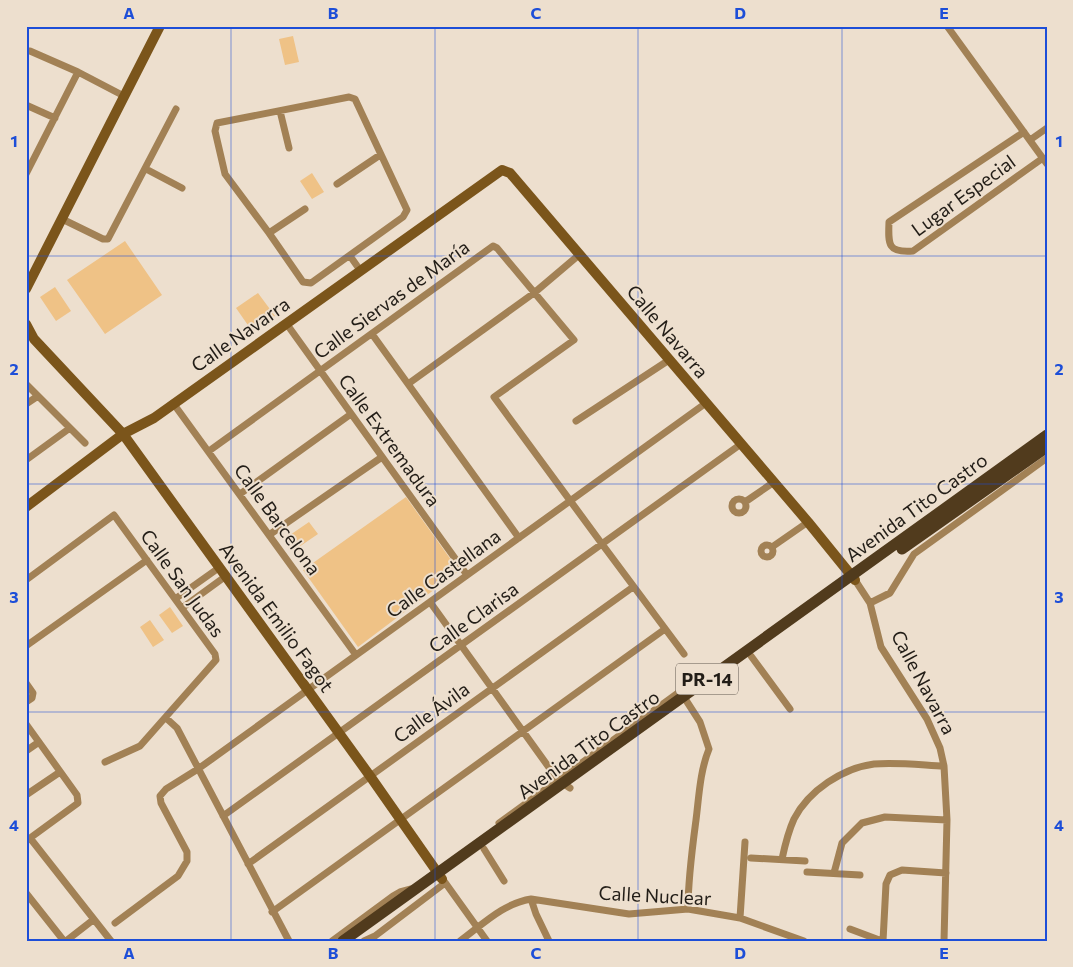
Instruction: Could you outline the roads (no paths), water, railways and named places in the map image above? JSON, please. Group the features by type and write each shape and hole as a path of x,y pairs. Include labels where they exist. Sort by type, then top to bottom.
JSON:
{"main road":[{"name":"Avenida Tito Castro","path":"685,694 751,656 1047,435"},
{"name":"Avenida Tito Castro","path":"356,941 685,694 854,578 967,504 1047,447"},
{"name":"Avenida Tito Castro","path":"343,941 417,888 442,878"}],"street":[{"path":"26,289 160,26"},
{"path":"947,26 1045,161"},
{"path":"26,51 78,72 124,96"},
{"path":"26,174 29,160 55,118 78,72"},
{"path":"349,97 355,99 407,210 404,217 311,283 303,282 270,232 225,174 216,131 217,123 280,111 349,97"},
{"path":"26,105 55,118"},
{"path":"62,219 103,239 108,239 176,109"},
{"path":"280,111 288,148"},
{"path":"1030,140 1047,128"},
{"name":"Lugar Especial","path":"1024,132 889,222 888,237 892,248 899,253 913,251 1045,161"},
{"path":"337,184 380,155"},
{"path":"146,169 182,188"},
{"name":"Calle Navarra","path":"26,506 123,434 154,418 502,170 510,173 808,522 854,578 870,603 881,647 927,719 940,748 944,766 947,820 944,941"},
{"path":"270,232 305,209"},
{"name":"Calle Siervas de María","path":"209,451 492,246 497,248 574,340 494,397 684,654"},
{"path":"408,384 534,293 580,254"},
{"path":"350,256 360,270"},
{"name":"Calle Extremadura","path":"286,323 467,575"},
{"name":"Avenida Emilio Fagot","path":"26,324 34,339 123,434 487,941"},
{"path":"372,334 519,538"},
{"path":"576,421 669,360"},
{"path":"26,384 85,443"},
{"path":"26,404 38,396"},
{"name":"Calle Barcelona","path":"174,403 356,656"},
{"name":"Calle Castellana","path":"115,923 178,876 187,861 187,852 160,803 160,796 166,789 198,769 706,403"},
{"path":"240,494 351,414"},
{"path":"26,460 70,428"},
{"name":"Calle Clarisa","path":"223,816 741,444"},
{"path":"269,535 382,457"},
{"path":"870,603 890,593 914,554 1047,458"},
{"path":"745,502 774,482"},
{"name":"Calle San Judas","path":"26,580 114,515 215,654 216,660 140,746 105,762"},
{"path":"772,547 808,522"},
{"path":"26,646 147,560"},
{"path":"175,599 220,567"},
{"path":"182,608 226,576"},
{"name":"Calle Ávila","path":"248,864 633,587"},
{"path":"430,602 523,732 564,784 500,821 489,831 482,846 504,881"},
{"path":"272,912 665,630"},
{"path":"751,656 790,709"},
{"path":"26,683 33,693 32,698 26,702"},
{"path":"685,694 700,722 709,748 704,760 700,785 688,890 688,909"},
{"path":"166,718 177,728 272,912 289,941"},
{"path":"26,724 77,796 78,803 28,840 111,941"},
{"path":"26,751 39,742"},
{"path":"782,859 786,839 795,818 809,798 833,779 854,769 875,764 944,766"},
{"path":"26,795 60,772"},
{"path":"834,874 842,843 862,823 885,817 947,820"},
{"path":"740,918 745,842"},
{"path":"751,858 805,861"},
{"path":"850,929 882,941 886,884 890,875 902,870 946,873"},
{"path":"807,872 860,875"},
{"path":"364,941 375,936 442,878"},
{"path":"332,941 400,892 417,888"},
{"path":"26,893 65,941 93,920"},
{"path":"532,899 536,914 549,941"},
{"name":"Calle Nuclear","path":"460,941 518,901 532,899 629,914 688,909 740,918 804,941"}]}
